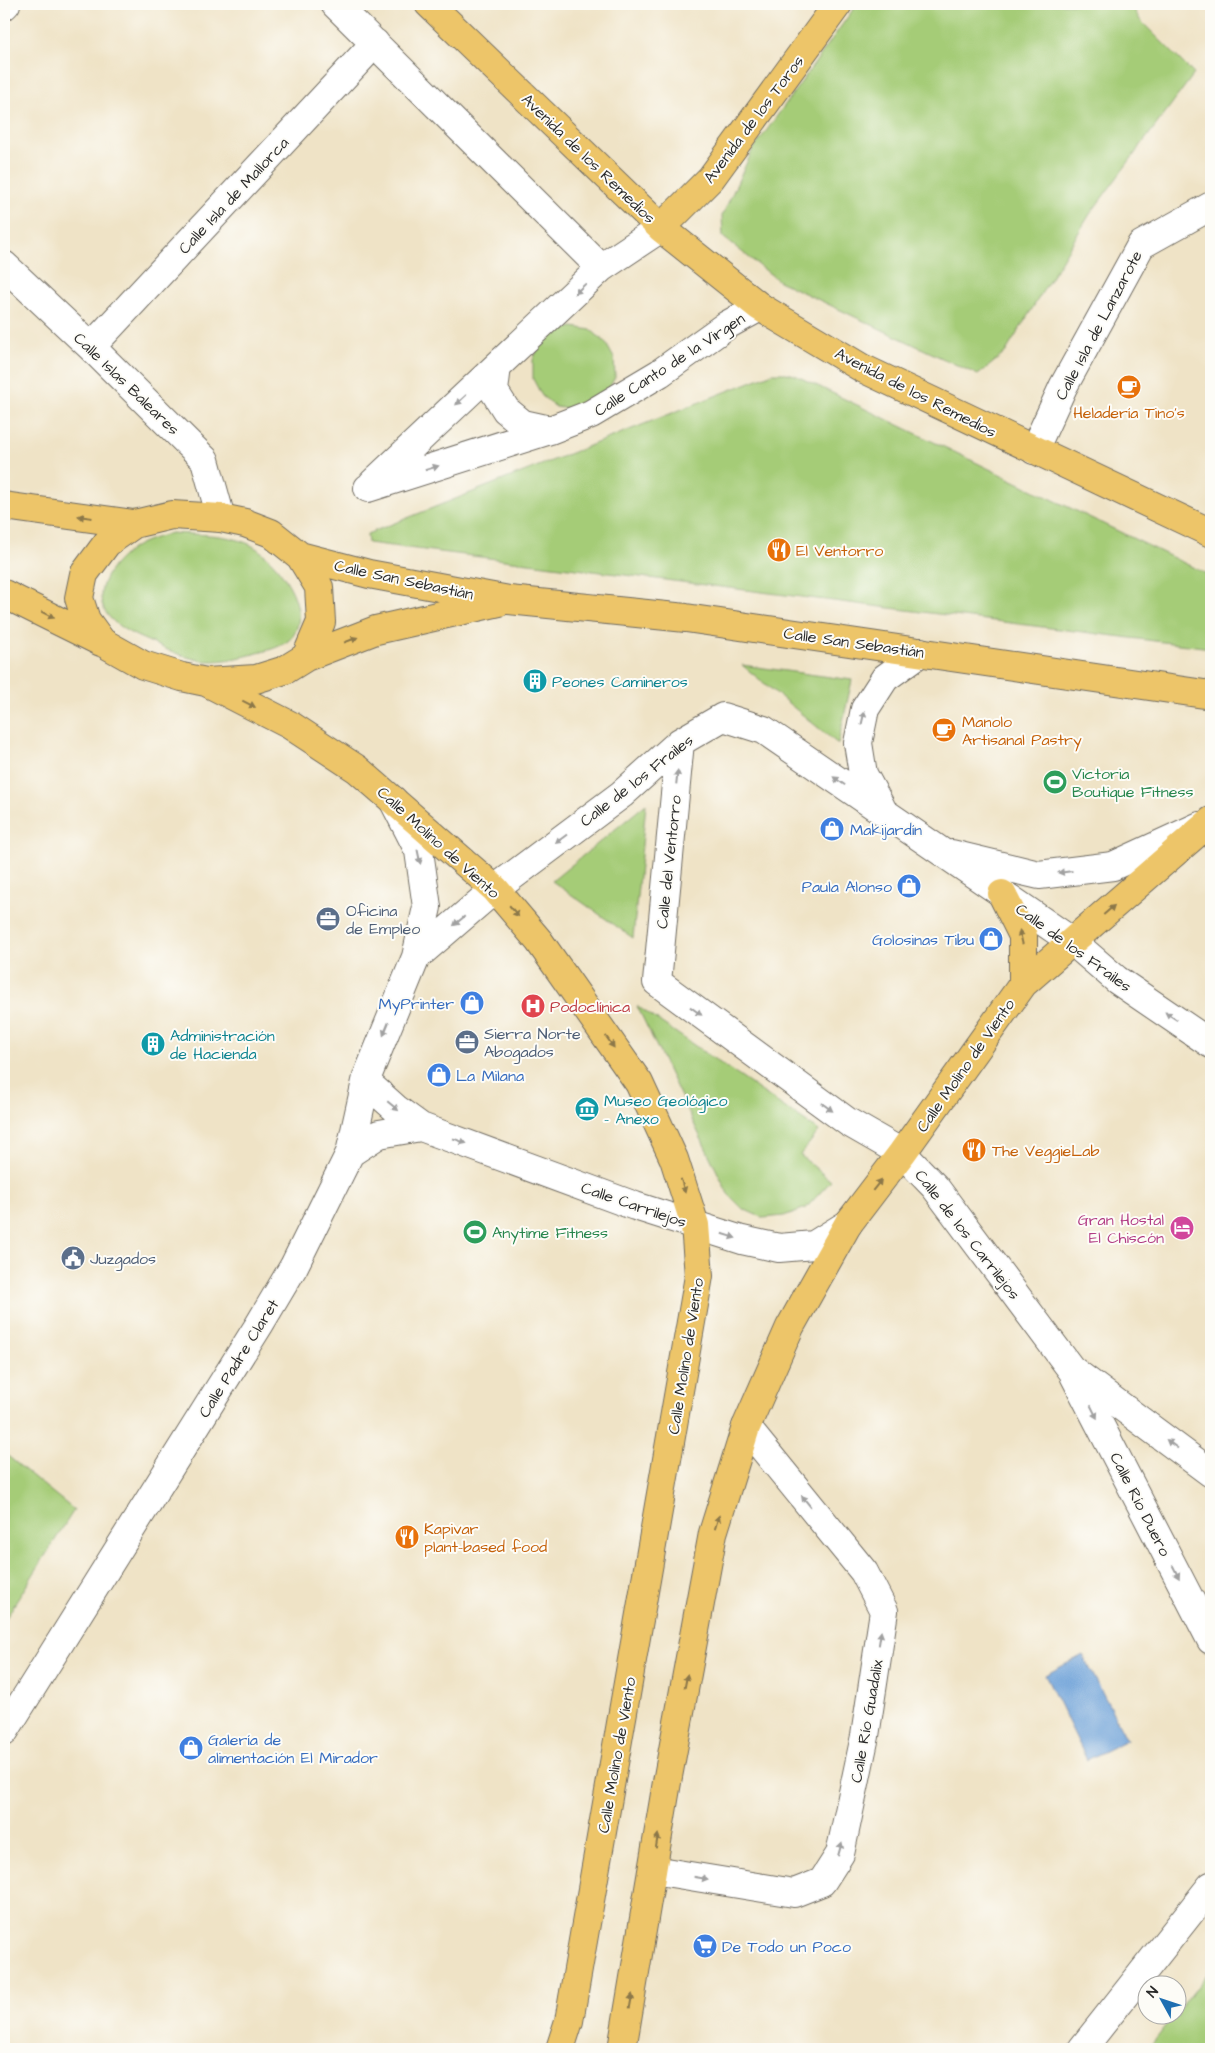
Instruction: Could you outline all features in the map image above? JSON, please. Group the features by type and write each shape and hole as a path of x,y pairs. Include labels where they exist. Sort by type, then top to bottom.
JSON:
{"main road":[{"name":"Avenida de los Remedios","path":"429,4 661,228 760,307 862,368 1211,534"},
{"name":"Avenida de los Toros","path":"661,228 711,178 838,4"},
{"path":"4,506 134,524 172,516 222,518 271,533 300,556 319,587 321,622 306,657"},
{"path":"102,642 86,620 79,598 84,574 108,543 134,524"},
{"name":"Calle San Sebastián","path":"300,556 369,574 509,600 686,618 1207,692"},
{"path":"4,594 102,642 143,665 206,682"},
{"name":"Calle San Sebastián","path":"206,682 256,679 285,670 306,657 376,630 509,600"},
{"name":"Calle Molino de Viento","path":"206,682 290,725 357,769 495,889 539,941 639,1083 674,1159 695,1226 699,1276 570,2022 560,2049"},
{"name":"Calle Molino de Viento","path":"622,2049 667,1782 713,1532 746,1427 790,1327 848,1224 902,1153 1023,984 1210,822"},
{"name":"Calle Molino de Viento","path":"1002,894 1023,936 1023,984"}],"street":[{"path":"335,4 601,268"},
{"name":"Calle Isla de Mallorca","path":"91,347 375,43"},
{"name":"Calle Isla de Lanzarote","path":"1034,450 1064,387 1141,245 1211,206"},
{"name":"Calle Canto de la Virgen","path":"661,228 601,268 368,488 550,430 591,414 660,373 727,325 760,307"},
{"name":"Calle Islas Baleares","path":"4,265 91,347 205,460 222,518"},
{"path":"497,366 494,391 506,410 523,424 550,430"},
{"name":"Calle de los Frailes","path":"884,813 864,774 858,743 865,709 885,678 921,652"},
{"name":"Calle de los Frailes","path":"495,889 622,794 680,742 723,717 764,730 1072,942 1117,980 1211,1044"},
{"name":"Calle del Ventorro","path":"657,982 680,742"},
{"name":"Calle Padre Claret","path":"4,1732 269,1308 294,1266 350,1153 366,1082 416,956 427,907 419,851 391,797"},
{"name":"Calle Molino de Viento","path":"1113,866 1210,822"},
{"name":"Calle de los Frailes","path":"936,850 1039,875 1113,866"},
{"name":"Calle Padre Claret","path":"416,956 461,920 495,889"},
{"name":"Calle de los Carrilejos","path":"657,982 848,1122 902,1153 936,1187 1071,1369 1211,1473"},
{"name":"Calle Carrilejos","path":"366,1082 395,1108 421,1127 635,1206 742,1240 779,1248 814,1245 848,1224"},
{"name":"Calle Carrilejos","path":"350,1153 379,1134 421,1127"},
{"name":"Calle Río Duero","path":"1071,1369 1211,1640"},
{"name":"Calle Río Guadalix","path":"653,1870 794,1893 822,1882 840,1854 865,1736 884,1610 864,1572 746,1427"},
{"path":"1082,2049 1211,1886"}],"green space":[{"path":"857,4 1131,4 1140,20 1194,74 1090,214 1005,353 978,375 779,281 723,237 722,216 752,151"},
{"path":"573,327 591,330 605,342 614,358 615,377 606,394 575,410 556,407 542,396 533,379 533,360 540,343 554,332"},
{"path":"773,373 795,375 1211,576 1211,648 368,543 367,534"},
{"path":"171,533 231,538 249,544 260,551 280,572 289,585 295,599 298,625 290,640 276,648 243,657 206,661 171,651 118,625 108,616 103,606 101,595 107,575 123,556 136,546"},
{"path":"742,665 852,680 838,744"},
{"path":"646,804 633,938 552,881"},
{"path":"637,1006 819,1131 800,1155 831,1181 806,1208 784,1216 763,1218 743,1209 728,1194"},
{"path":"4,1453 74,1510 4,1621"},
{"path":"1211,1969 1211,2049 1148,2049 1166,2026 1188,2026 1188,1999"}],"water":[{"path":"1083,1655 1127,1740 1087,1760 1045,1675"}],"place":[{"name":"Heladería Tino's","path":"1129,387"},
{"name":"El Ventorro","path":"779,550"},
{"name":"Peones Camineros","path":"535,681"},
{"name":"Manolo Artisanal Pastry","path":"944,730"},
{"name":"Victoria Boutique Fitness","path":"1055,782"},
{"name":"Makijardín","path":"832,829"},
{"name":"Paula Alonso","path":"909,886"},
{"name":"Oficina de Empleo","path":"328,919"},
{"name":"Golosinas Tibu","path":"991,939"},
{"name":"MyPrinter","path":"472,1003"},
{"name":"Podoclínica","path":"533,1006"},
{"name":"Sierra Norte Abogados","path":"467,1042"},
{"name":"Administración de Hacienda","path":"153,1044"},
{"name":"La Milana","path":"439,1075"},
{"name":"Museo Geológico - Anexo","path":"587,1109"},
{"name":"The VeggieLab","path":"974,1150"},
{"name":"Gran Hostal El Chiscón","path":"1182,1228"},
{"name":"Anytime Fitness","path":"475,1232"},
{"name":"Juzgados","path":"73,1258"},
{"name":"Kapivar plant-based food","path":"407,1537"},
{"name":"Galería de alimentación El Mirador","path":"191,1748"},
{"name":"De Todo un Poco","path":"705,1946"}]}
